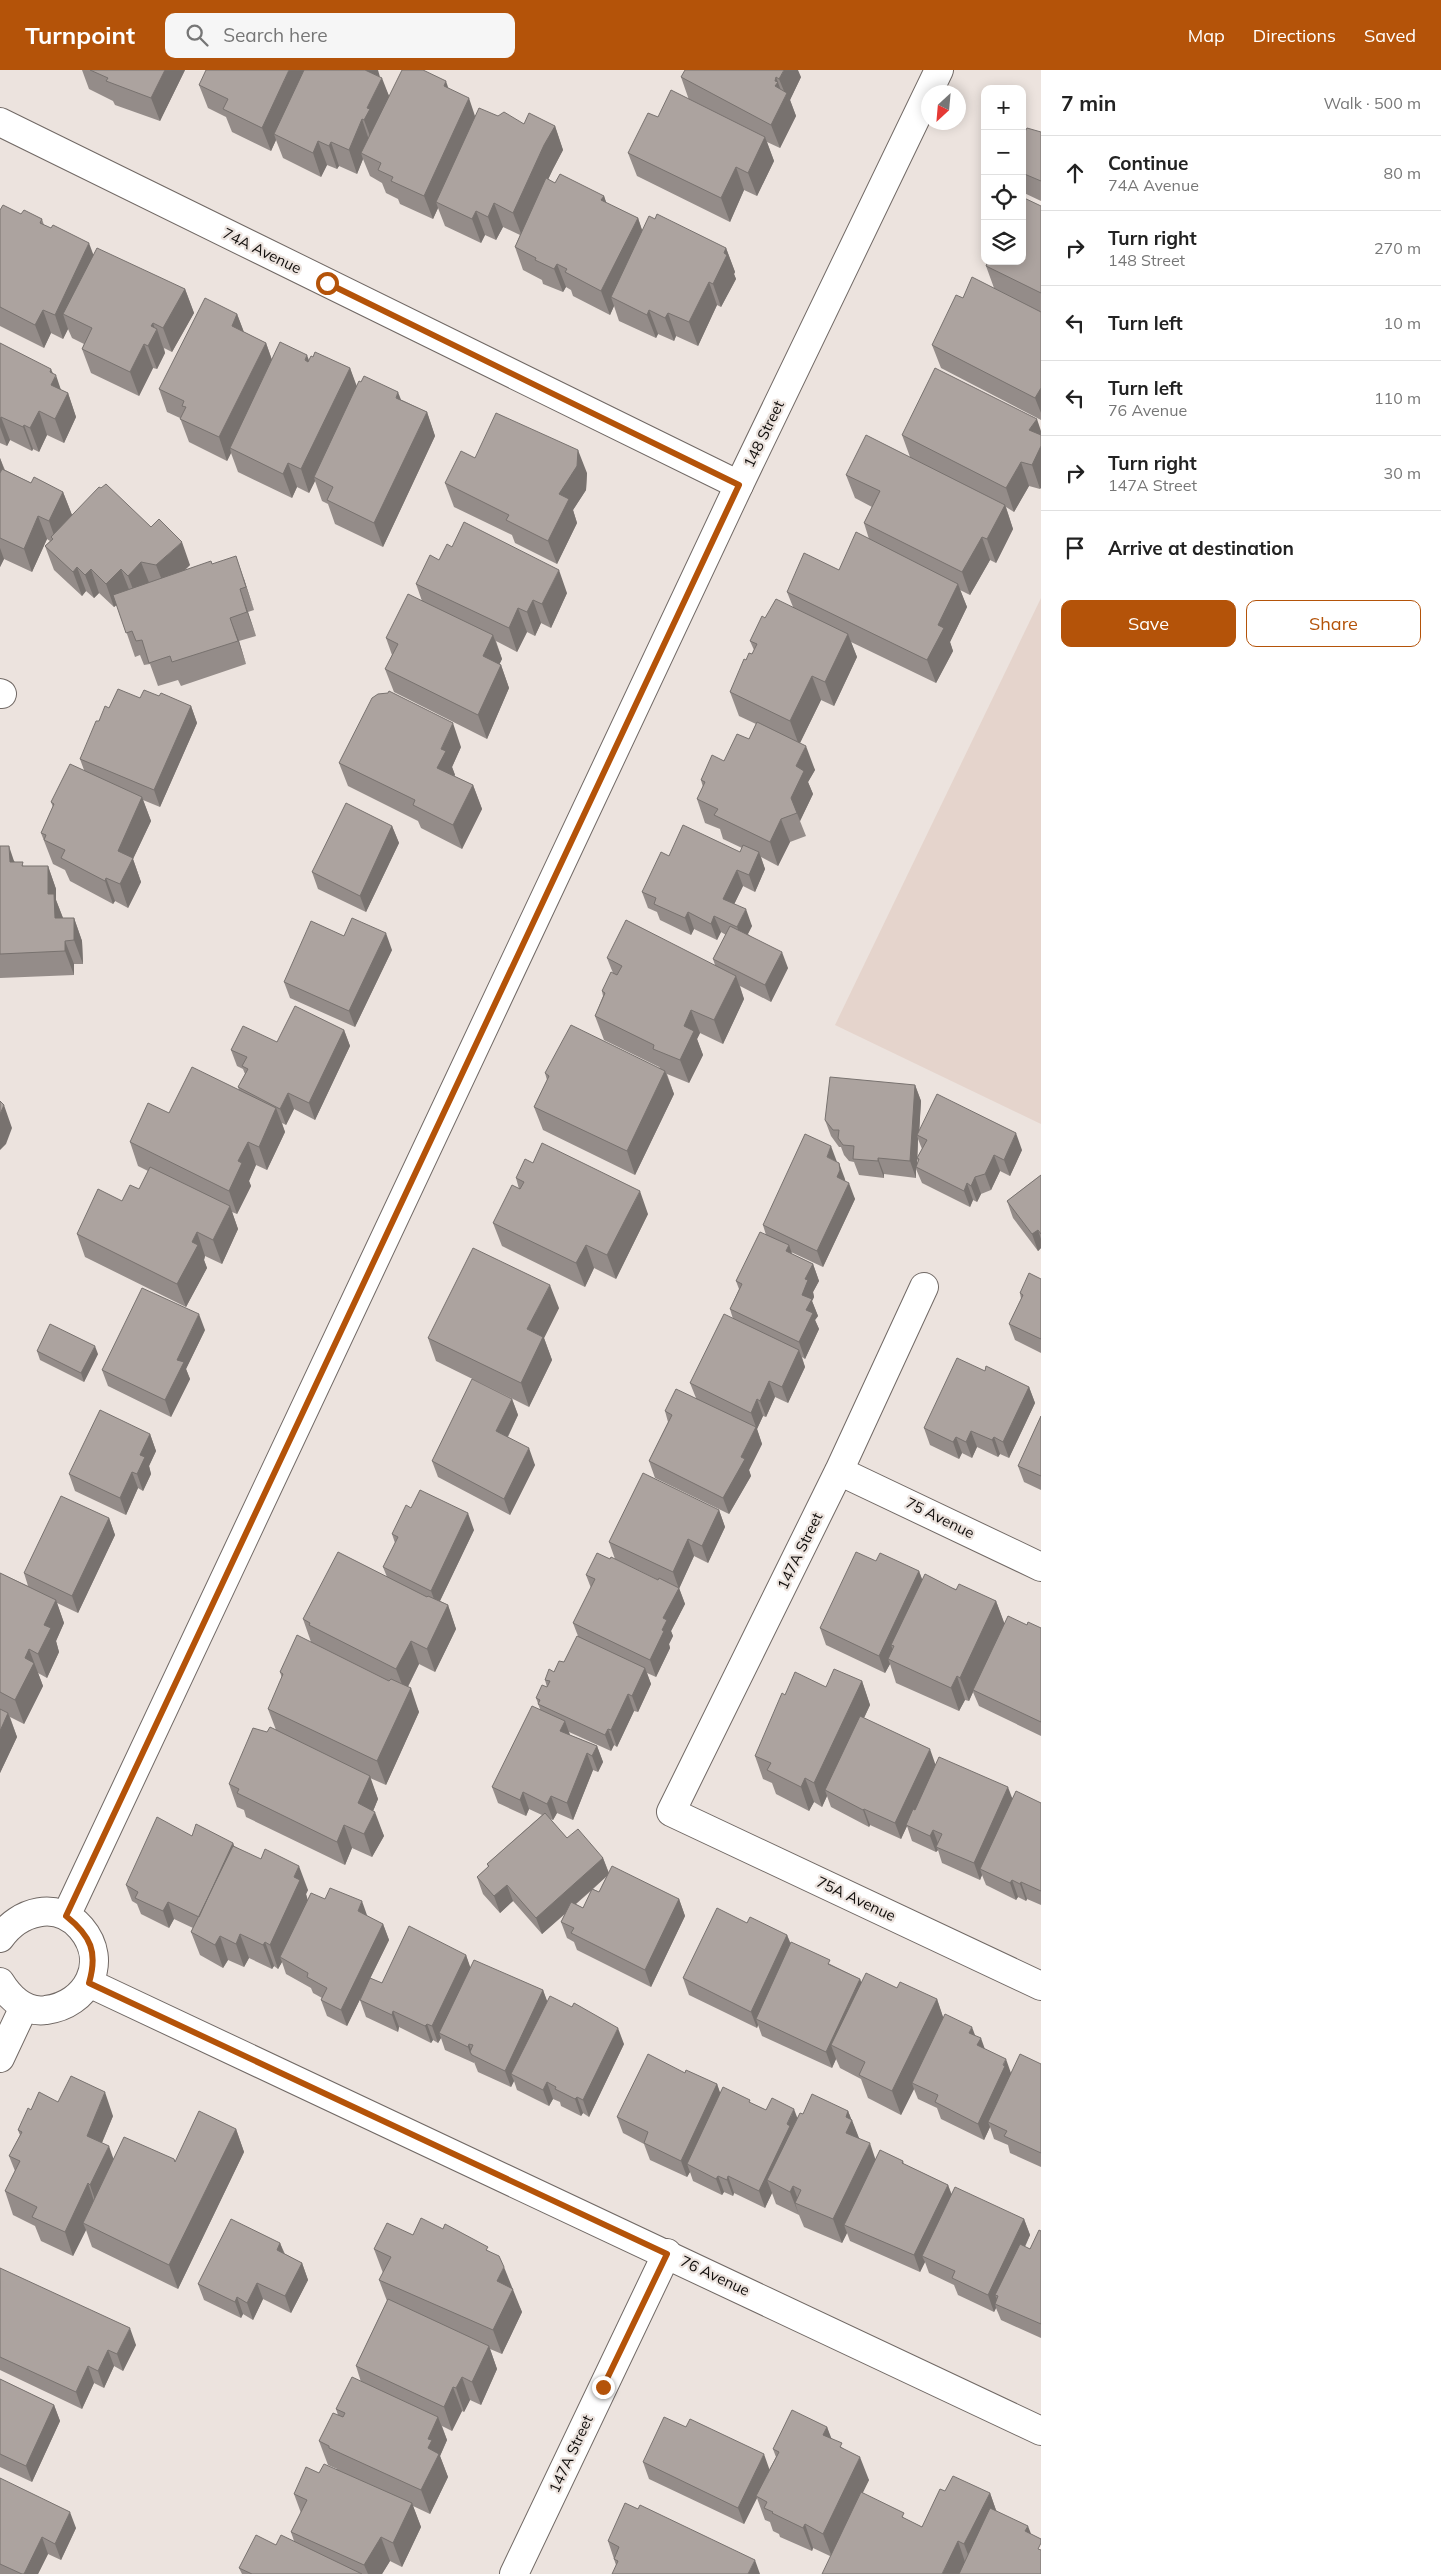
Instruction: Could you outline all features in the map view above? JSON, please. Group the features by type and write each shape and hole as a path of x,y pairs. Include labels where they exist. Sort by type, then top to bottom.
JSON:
{"street":[{"name":"148 Street","path":"66,1916 739,485 939,70"},
{"name":"74A Avenue","path":"0,122 739,485"},
{"name":"147A Street","path":"671,1812 838,1472 924,1287"},
{"name":"75 Avenue","path":"838,1472 1041,1567"},
{"name":"75A Avenue","path":"671,1812 1041,1986"},
{"path":"0,1938 8,1926 21,1917 36,1912 51,1912 66,1916 81,1928 91,1945 94,1965 89,1983 78,1999 61,2008 43,2011 24,2007 8,1995 0,1982"},
{"name":"76 Avenue","path":"89,1983 1041,2431"},
{"path":"0,2058 24,2007"},
{"name":"147A Street","path":"514,2574 667,2254"}],"shaded area":[{"path":"1041,598 1041,1124 835,1025"}],"building":[{"path":"90,70 165,70 151,98 106,81 108,78"},
{"path":"206,70 289,70 262,128 223,109 228,99 199,85"},
{"path":"304,70 365,70 382,78 367,108 370,109 364,120 362,119 349,150 331,142 329,146 318,141 313,153 274,134"},
{"path":"402,70 423,70 446,81 444,86 469,98 424,196 391,181 393,177 378,170 381,163 361,153"},
{"path":"685,70 784,70 779,79 776,77 775,81 778,82 775,86 787,93 771,125 681,77"},
{"path":"671,90 765,137 748,173 736,167 721,198 628,153 648,113 658,117"},
{"path":"479,108 498,116 504,112 524,124 529,113 555,126 544,145 513,213 494,203 488,217 476,211 472,219 436,202"},
{"path":"1027,128 1041,132 1041,181 1026,175"},
{"path":"560,174 604,196 601,200 638,218 601,291 565,272 567,269 557,264 554,269 515,247 546,178 555,183"},
{"path":"1026,199 1041,206 1041,293 986,266 1026,265"},
{"path":"3,205 21,214 24,210 42,219 40,223 51,228 53,225 89,243 55,315 43,310 35,325 0,307 0,210"},
{"path":"657,214 726,248 724,253 727,255 713,284 709,282 689,322 668,313 665,318 649,310 647,315 611,297 649,216 655,219"},
{"path":"97,248 185,289 163,328 153,323 151,326 157,329 148,346 144,344 130,372 82,349 92,328 63,314"},
{"path":"972,277 1041,312 1041,388 1035,398 932,345 956,295 963,298"},
{"path":"205,298 237,314 232,326 266,343 219,437 180,419 186,407 182,406 184,401 159,389"},
{"path":"280,342 307,355 305,360 308,362 315,352 350,368 301,469 288,463 283,474 230,448"},
{"path":"0,343 51,369 50,372 56,375 51,385 68,393 55,419 39,411 30,428 24,425 23,427 1,417 0,419"},
{"path":"935,368 1037,419 1029,430 1041,435 1041,446 1032,465 1021,462 1006,488 902,435"},
{"path":"364,376 398,392 396,398 427,412 374,523 327,500 333,487 314,477 359,381 361,382"},
{"path":"496,413 578,450 577,466 559,494 569,499 548,541 506,520 509,515 445,483 461,451 475,458"},
{"path":"866,435 1005,505 987,539 982,537 962,572 864,523 880,491 846,475"},
{"path":"2,469 31,483 34,477 63,492 49,521 38,516 24,549 0,538 0,473"},
{"path":"106,484 151,527 159,519 182,542 156,565 141,562 128,576 121,569 106,584 91,569 85,575 77,567 73,572 45,546 53,539 51,537 99,487 101,488"},
{"path":"464,522 559,570 542,604 533,600 527,612 518,608 509,628 416,584 430,555 439,560 447,544 452,547"},
{"path":"856,532 958,584 938,625 944,628 927,660 787,592 804,553 839,570"},
{"path":"236,556 246,587 240,589 247,612 230,618 238,641 172,662 170,656 149,663 142,640 136,641 132,631 126,633 113,595 211,561 212,564"},
{"path":"408,594 493,635 483,656 501,665 478,715 385,669 398,644 386,638"},
{"path":"776,599 848,634 825,682 812,676 790,721 730,692 744,659 746,660 749,653 752,654 757,644 750,641 762,616 765,618"},
{"path":"118,689 140,698 144,690 159,696 161,693 191,706 154,790 80,759 96,721 99,721 105,706 109,708"},
{"path":"389,691 453,723 441,749 446,751 437,768 473,785 453,825 413,805 415,800 339,763 372,698"},
{"path":"757,722 806,746 796,766 804,771 791,798 797,813 781,819 770,842 714,815 718,809 697,799 705,782 701,780 712,755 724,761 737,734 749,739"},
{"path":"70,764 142,797 118,851 133,858 120,884 106,878 105,881 61,858 65,850 44,840 46,835 41,833 54,804 51,802"},
{"path":"346,803 392,826 360,896 312,872"},
{"path":"683,825 740,852 743,845 759,852 749,875 737,870 723,899 746,909 737,927 714,916 711,924 688,912 685,918 654,904 656,898 642,892 661,852 669,856"},
{"path":"0,846 9,846 10,862 23,862 22,866 48,866 48,894 54,894 55,918 74,918 74,940 65,941 65,951 0,954"},
{"path":"352,918 386,933 349,1011 284,982 311,921 344,936"},
{"path":"626,920 736,976 714,1020 691,1010 684,1026 694,1031 680,1060 653,1049 654,1045 595,1016 605,993 602,991 611,972 617,975 622,966 607,958"},
{"path":"730,926 782,952 765,985 713,959"},
{"path":"295,1006 344,1030 309,1103 288,1093 280,1109 238,1087 248,1069 242,1066 247,1057 231,1050 243,1026 277,1042"},
{"path":"571,1025 665,1071 627,1151 534,1107 549,1076 545,1073"},
{"path":"192,1067 276,1108 259,1147 248,1142 238,1161 242,1163 229,1191 130,1142 148,1103 169,1113"},
{"path":"830,1077 915,1085 910,1161 878,1158 878,1161 853,1159 854,1146 843,1145 838,1138 839,1130 833,1130 825,1120"},
{"path":"937,1094 1016,1133 1004,1160 994,1155 985,1174 975,1177 971,1186 967,1183 964,1191 916,1167 919,1159 917,1158 927,1140 917,1135"},
{"path":"0,1101 4,1105 0,1114"},
{"path":"805,1134 831,1146 827,1157 839,1163 840,1170 837,1177 849,1183 817,1251 763,1225"},
{"path":"542,1143 640,1191 607,1255 586,1245 576,1263 493,1223 512,1185 520,1189 524,1182 516,1178 525,1159 533,1163"},
{"path":"150,1167 230,1206 213,1240 197,1232 192,1242 198,1245 177,1284 77,1234 98,1189 122,1201 130,1185 139,1189"},
{"path":"1041,1175 1041,1234 1038,1230 1032,1234 1007,1201"},
{"path":"760,1232 789,1245 786,1251 813,1264 805,1279 808,1280 802,1295 812,1299 806,1310 813,1313 799,1342 730,1309 742,1284 736,1281"},
{"path":"473,1248 550,1285 527,1329 543,1337 521,1383 428,1338"},
{"path":"1029,1273 1041,1279 1041,1339 1009,1324 1023,1295 1020,1293"},
{"path":"142,1288 199,1314 177,1360 184,1362 165,1400 102,1370"},
{"path":"724,1314 799,1350 782,1387 769,1381 760,1401 757,1399 751,1413 690,1383"},
{"path":"50,1324 95,1346 81,1373 37,1351"},
{"path":"957,1358 985,1371 986,1366 1029,1387 1003,1442 994,1437 992,1440 971,1431 966,1442 956,1437 953,1442 924,1428"},
{"path":"472,1379 512,1399 496,1431 529,1448 504,1499 432,1461"},
{"path":"676,1389 756,1427 741,1457 745,1459 723,1498 649,1461 672,1415 665,1411"},
{"path":"100,1410 150,1434 140,1455 145,1457 137,1474 132,1472 120,1498 69,1474"},
{"path":"1041,1416 1041,1476 1018,1466"},
{"path":"643,1473 719,1510 702,1546 688,1539 673,1572 609,1542"},
{"path":"420,1490 468,1513 431,1591 383,1567 398,1537 392,1534 406,1505 411,1508"},
{"path":"61,1496 109,1518 72,1596 24,1573"},
{"path":"338,1552 427,1597 448,1605 427,1649 411,1641 396,1669 309,1625 310,1623 303,1619"},
{"path":"856,1552 876,1561 880,1553 919,1571 879,1656 820,1628"},
{"path":"597,1553 610,1559 611,1557 679,1588 663,1618 667,1620 662,1630 664,1631 650,1660 573,1623 595,1579 586,1575"},
{"path":"0,1573 56,1600 44,1625 51,1628 38,1654 29,1649 25,1658 34,1663 15,1700 0,1692"},
{"path":"925,1574 956,1590 959,1584 996,1601 960,1678 957,1676 951,1688 888,1659 894,1646 891,1645"},
{"path":"1008,1616 1027,1625 1028,1622 1041,1628 1041,1722 973,1690"},
{"path":"297,1635 389,1681 391,1679 411,1688 377,1761 268,1709 283,1674 280,1672"},
{"path":"577,1636 645,1668 632,1696 628,1694 611,1730 608,1729 605,1735 538,1704 540,1700 536,1698 542,1685 547,1687 550,1681 545,1680 549,1669 554,1672 559,1661 564,1662"},
{"path":"834,1669 862,1681 814,1783 805,1778 801,1787 767,1770 771,1763 755,1756 782,1693 785,1695 795,1672 826,1687"},
{"path":"532,1706 565,1721 560,1731 597,1746 592,1756 587,1753 567,1803 551,1796 547,1804 523,1792 520,1800 492,1787"},
{"path":"0,1709 8,1713 0,1731"},
{"path":"860,1716 930,1749 895,1823 863,1810 825,1790"},
{"path":"270,1727 370,1776 358,1803 375,1812 364,1834 344,1825 337,1842 237,1793 239,1789 229,1784 253,1728 267,1732"},
{"path":"939,1757 1008,1787 974,1863 936,1847 942,1834 933,1830 930,1836 906,1825 913,1809 915,1810"},
{"path":"1016,1791 1041,1803 1041,1891 1021,1882 1020,1884 1012,1880 1010,1883 980,1869"},
{"path":"545,1813 567,1838 578,1829 603,1858 536,1918 507,1885 494,1896 477,1877 489,1866 487,1864"},
{"path":"157,1817 192,1836 196,1824 233,1843 199,1917 168,1902 163,1911 135,1898 138,1892 126,1885"},
{"path":"233,1846 261,1859 265,1849 299,1866 294,1877 300,1880 270,1945 265,1942 263,1945 240,1934 236,1944 220,1936 215,1945 191,1932"},
{"path":"612,1866 679,1899 645,1970 571,1933 574,1928 561,1922 571,1902 583,1908 592,1889 599,1892"},
{"path":"330,1888 362,1901 358,1911 383,1924 341,2010 321,2000 327,1988 307,1977 308,1973 280,1957 311,1893 325,1899"},
{"path":"717,1908 747,1923 750,1917 787,1935 751,2012 683,1978"},
{"path":"409,1926 466,1955 432,2026 427,2024 425,2026 393,2011 392,2015 360,2000 370,1978 382,1983"},
{"path":"791,1942 830,1960 828,1964 860,1979 826,2052 756,2019"},
{"path":"474,1960 543,1990 505,2071 472,2055 470,2052 473,2045 469,2044 468,2047 439,2033"},
{"path":"866,1973 897,1988 900,1982 937,1999 892,2091 859,2075 865,2062 831,2045"},
{"path":"550,1996 572,2007 574,2003 618,2028 583,2100 577,2097 575,2099 555,2089 556,2087 547,2082 543,2090 511,2074"},
{"path":"945,2014 972,2027 969,2033 981,2038 977,2045 1006,2059 1003,2065 1005,2066 978,2124 935,2102 938,2095 912,2083"},
{"path":"648,2054 685,2073 686,2070 717,2084 681,2161 644,2143 648,2132 617,2117"},
{"path":"1020,2054 1041,2064 1041,2153 1004,2136 1007,2131 988,2122"},
{"path":"71,2076 105,2092 87,2136 109,2146 90,2185 88,2183 65,2232 32,2217 37,2207 5,2191 20,2161 9,2156 22,2132 18,2130 28,2108 31,2110 39,2092 58,2102"},
{"path":"723,2087 766,2110 772,2098 794,2109 787,2124 790,2126 759,2191 728,2176 727,2180 718,2176 716,2179 687,2164"},
{"path":"812,2094 848,2111 846,2117 852,2120 846,2133 870,2143 833,2219 795,2203 801,2190 793,2186 790,2192 767,2180 800,2113 803,2114"},
{"path":"199,2111 236,2129 169,2265 83,2223 124,2137 174,2159 175,2162"},
{"path":"880,2150 948,2185 914,2255 844,2225"},
{"path":"955,2187 1024,2219 988,2295 952,2278 955,2271 922,2256"},
{"path":"421,2218 443,2229 445,2224 488,2247 486,2250 499,2256 504,2267 497,2281 513,2289 493,2330 379,2280 391,2257 374,2249 387,2223 413,2235"},
{"path":"231,2219 280,2243 277,2250 302,2263 285,2296 257,2283 247,2303 237,2297 235,2302 198,2284"},
{"path":"1039,2230 1041,2231 1041,2324 995,2304 998,2296 995,2295 1020,2244 1030,2249"},
{"path":"0,2268 130,2328 117,2354 108,2350 98,2371 88,2366 76,2392 0,2357"},
{"path":"388,2299 489,2346 472,2382 462,2377 456,2388 453,2387 444,2407 356,2366"},
{"path":"352,2377 438,2417 428,2439 432,2440 428,2448 439,2454 421,2490 329,2448 329,2446 319,2441 333,2413 343,2417 345,2413 336,2409"},
{"path":"0,2379 54,2405 26,2466 0,2454"},
{"path":"792,2410 827,2427 823,2435 842,2443 840,2447 860,2457 823,2534 805,2524 803,2528 772,2513 764,2508 767,2502 756,2496 779,2452 773,2449"},
{"path":"664,2417 686,2427 690,2419 764,2454 738,2508 643,2462"},
{"path":"324,2464 412,2503 393,2543 381,2537 364,2565 291,2532 307,2500 294,2494 306,2467 319,2473"},
{"path":"953,2476 990,2493 964,2544 958,2541 942,2574 822,2574 861,2492 904,2513 902,2517 922,2527 940,2489 945,2491"},
{"path":"0,2478 70,2512 55,2544 42,2537 24,2574 0,2564"},
{"path":"625,2503 638,2509 640,2505 755,2560 748,2574 612,2574 618,2561 614,2559 619,2547 608,2541"},
{"path":"990,2508 1028,2526 1025,2531 1041,2539 1038,2549 1041,2550 1041,2574 959,2574"},
{"path":"256,2535 276,2545 281,2535 362,2574 252,2574 239,2568"}],"route":[{"path":"327,283 739,485 66,1916 81,1928 91,1945 94,1965 89,1983 667,2254 603,2387"}]}
